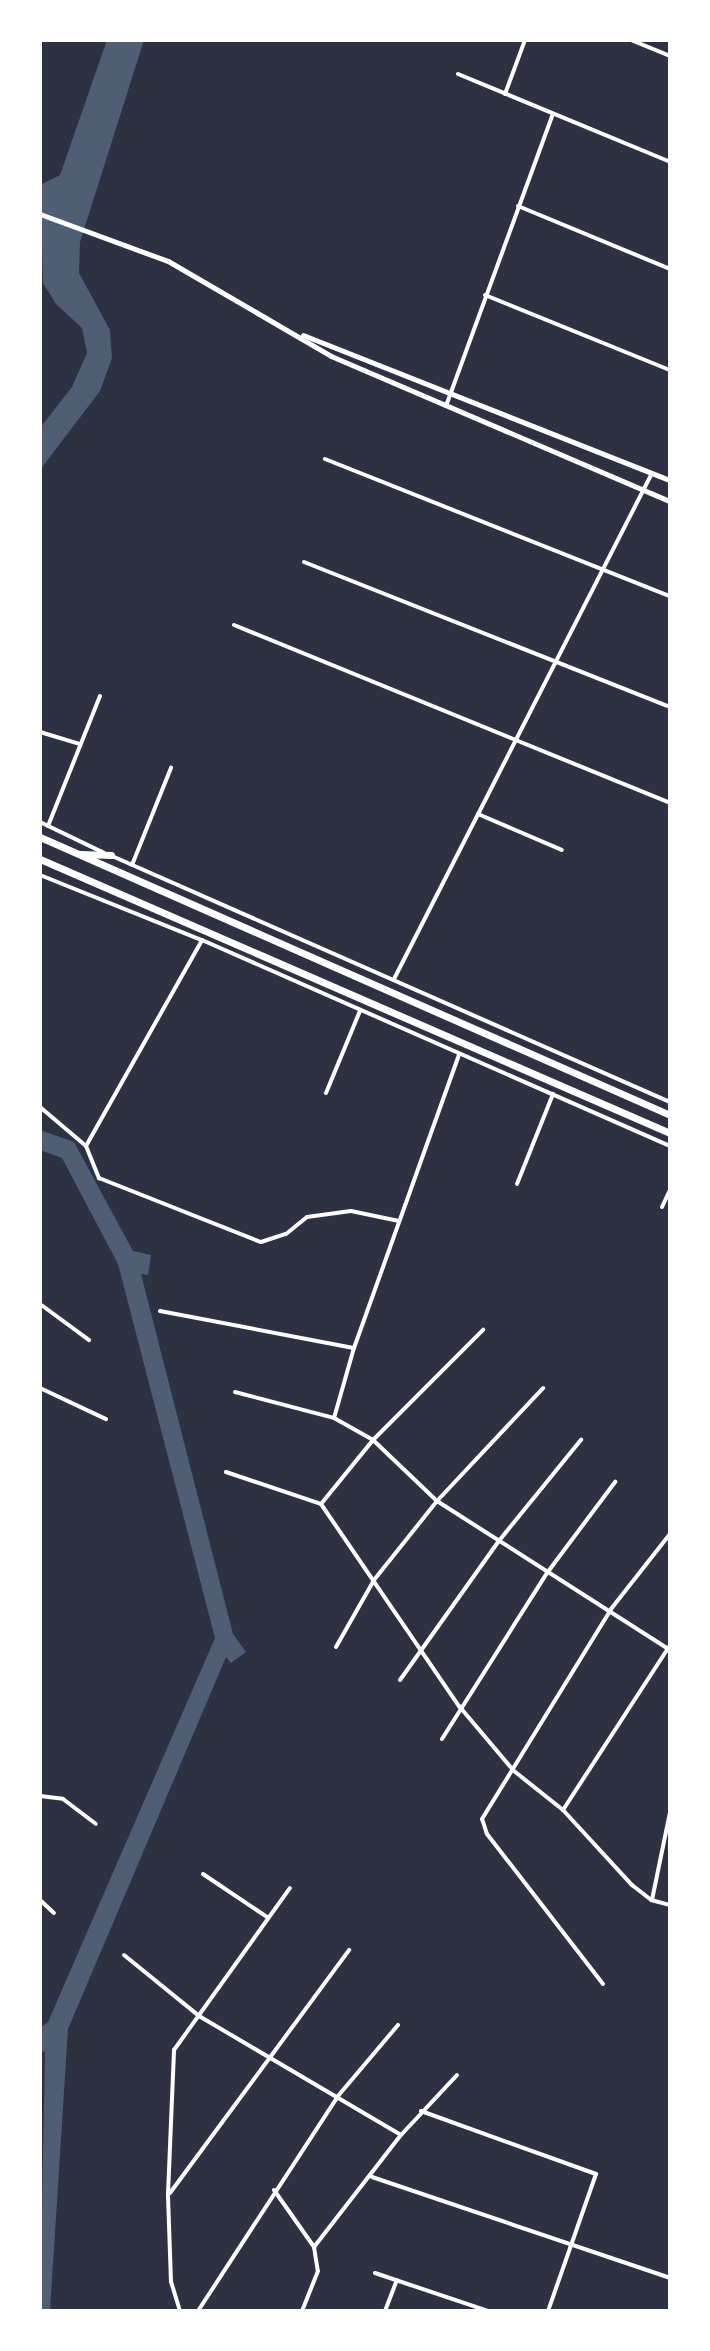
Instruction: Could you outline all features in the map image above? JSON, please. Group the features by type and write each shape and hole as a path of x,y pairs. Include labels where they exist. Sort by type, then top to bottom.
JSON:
{"highway":[{"path":"40,839 670,1115"},
{"path":"75,853 111,855"},
{"path":"40,859 670,1133"}],"street":[{"path":"505,94 525,40"},
{"path":"631,40 670,56"},
{"path":"458,74 670,162"},
{"path":"446,406 553,114"},
{"path":"518,206 670,269"},
{"path":"40,214 89,236 186,269 299,334 331,356 670,501"},
{"path":"485,295 670,370"},
{"path":"299,334 452,390 670,480"},
{"path":"325,459 670,596"},
{"path":"394,979 652,473"},
{"path":"304,562 670,707"},
{"path":"234,625 670,803"},
{"path":"48,826 100,696"},
{"path":"40,732 80,744"},
{"path":"132,865 171,768"},
{"path":"478,814 562,850"},
{"path":"40,822 670,1102"},
{"path":"40,875 202,940 670,1146"},
{"path":"86,1146 202,940"},
{"path":"326,1093 361,1009"},
{"path":"334,1418 354,1348 459,1054"},
{"path":"517,1184 553,1094"},
{"path":"40,1107 86,1146 99,1178 261,1242 286,1234 307,1217 351,1211 399,1221"},
{"path":"662,1207 670,1190"},
{"path":"40,1304 89,1340"},
{"path":"160,1311 354,1348"},
{"path":"321,1504 373,1440 483,1330"},
{"path":"40,1388 106,1419"},
{"path":"336,1647 374,1580 437,1501 543,1388"},
{"path":"235,1392 334,1418 373,1440 437,1501 669,1648 563,1810"},
{"path":"400,1680 498,1542 581,1440"},
{"path":"226,1472 321,1504 459,1706 514,1771 563,1810 651,1900 670,1905"},
{"path":"442,1739 459,1706 547,1573 615,1482"},
{"path":"603,1984 483,1828 486,1809 514,1771 611,1609 670,1534"},
{"path":"40,1796 63,1799 96,1824"},
{"path":"651,1900 670,1812"},
{"path":"203,1874 267,1917"},
{"path":"180,2311 171,2282 168,2194 174,2050 290,1888"},
{"path":"40,1900 54,1913"},
{"path":"168,2194 272,2058 349,1950"},
{"path":"124,1955 199,2016 401,2135"},
{"path":"198,2311 338,2096 398,2025"},
{"path":"314,2247 372,2177 401,2135 457,2075"},
{"path":"421,2111 596,2174 548,2311"},
{"path":"372,2177 670,2278"},
{"path":"274,2190 314,2247 318,2271 302,2311"},
{"path":"375,2273 488,2311"},
{"path":"385,2311 397,2280"}],"water":[{"path":"107,40 144,40 80,242 79,273 110,330 112,358 100,391 40,470 40,428 72,387 87,353 82,328 56,304 43,283 40,185 60,175"},
{"path":"40,1130 74,1142 133,1251 151,1255 148,1275 141,1274 233,1634 246,1652 231,1663 226,1657 68,2029 50,2311 40,2311 45,2051 40,2053 40,2028 48,2022 215,1638 118,1264 62,1158 40,1150"}]}
